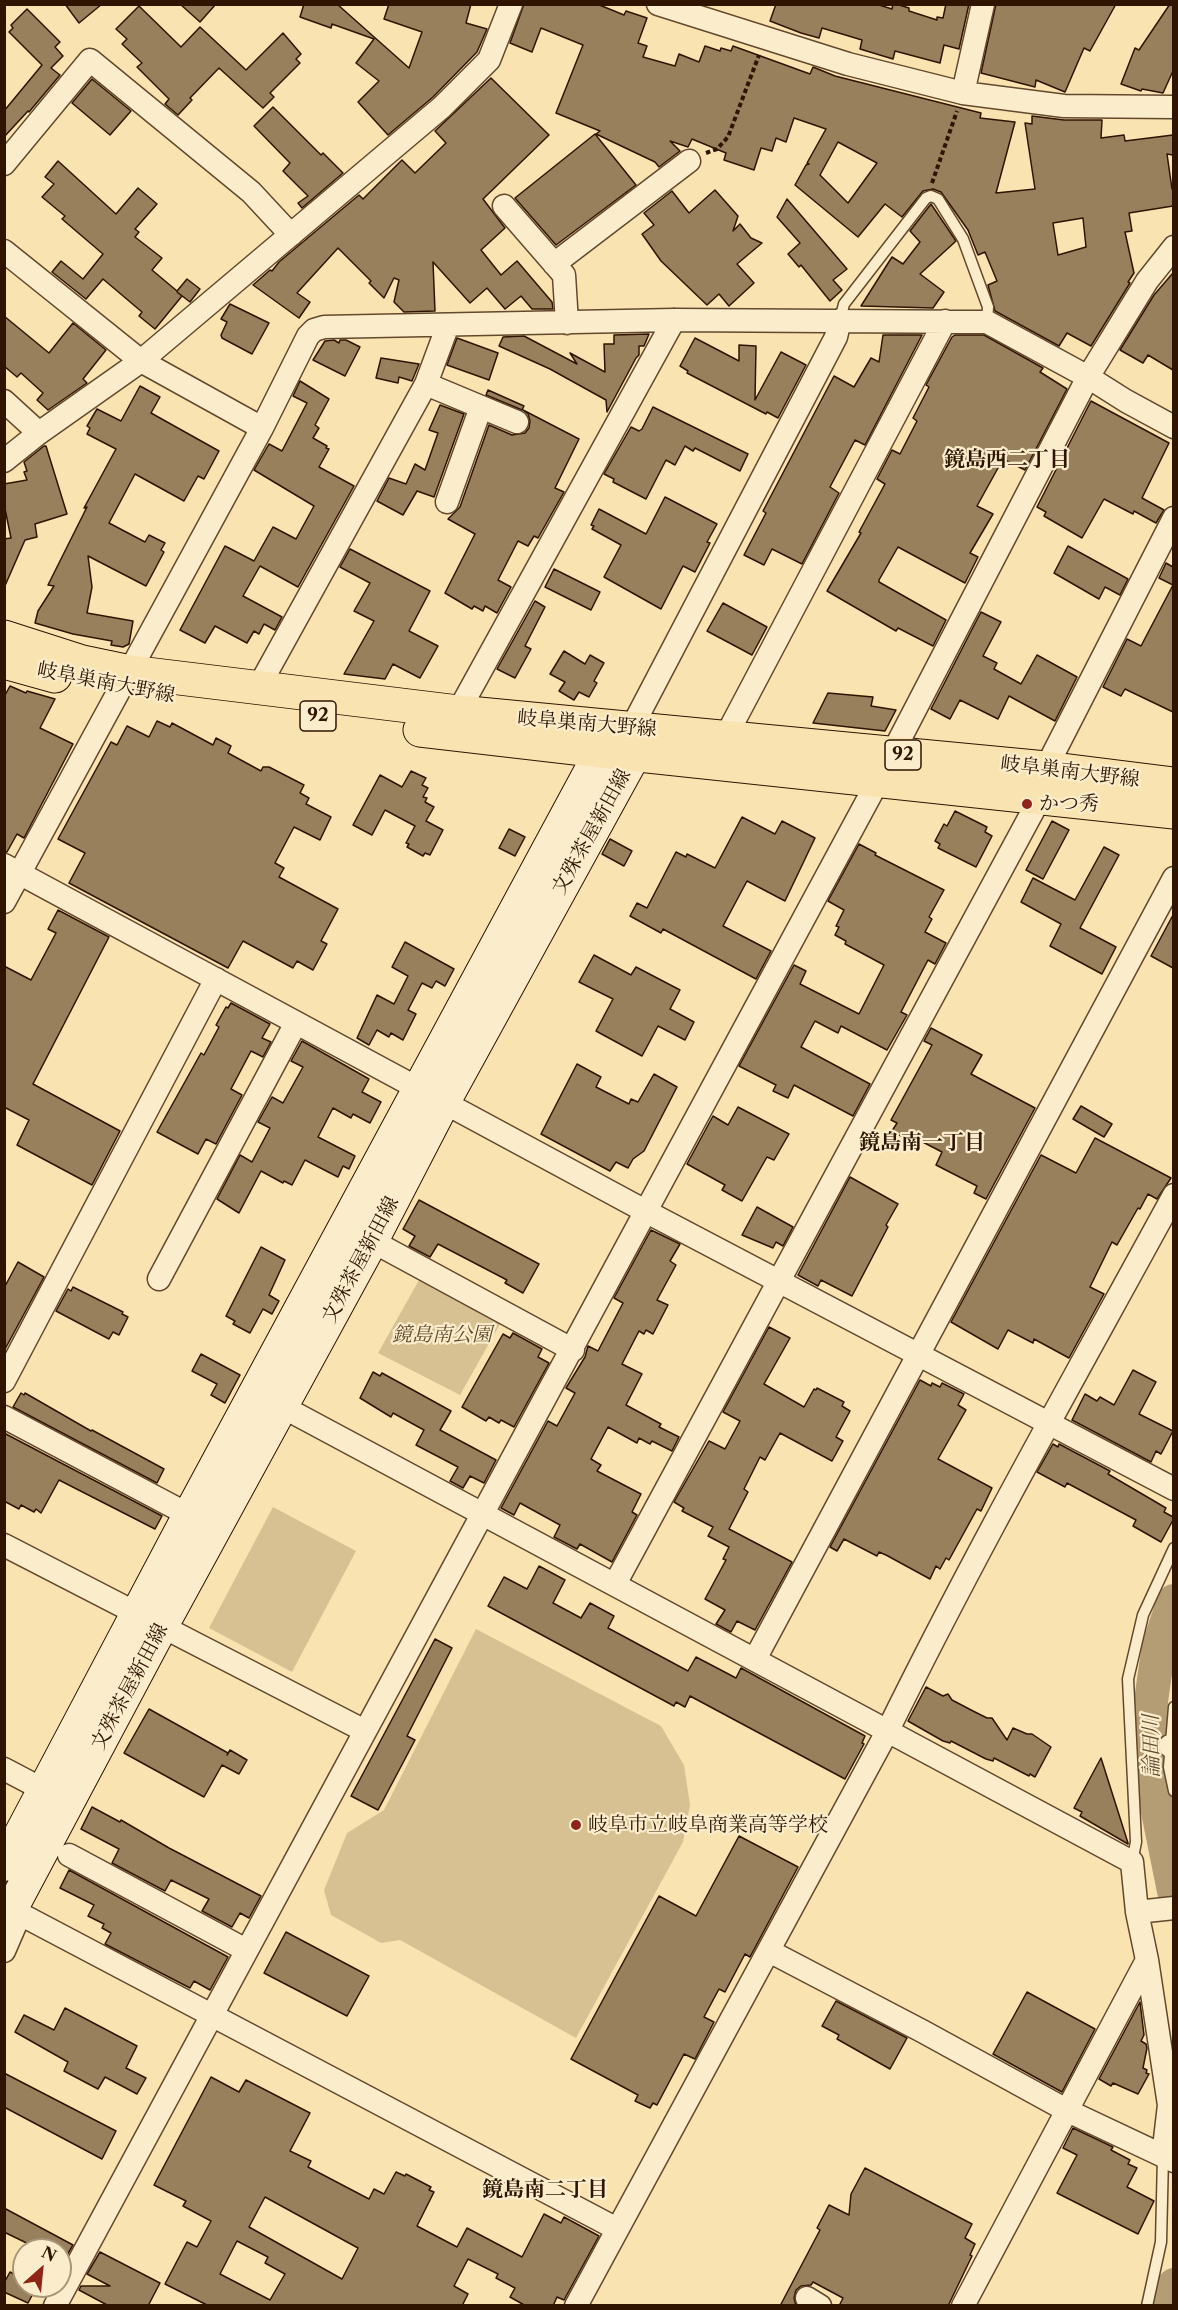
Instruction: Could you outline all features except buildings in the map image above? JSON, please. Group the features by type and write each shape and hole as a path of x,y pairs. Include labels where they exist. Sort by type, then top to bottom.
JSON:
{"main road":[{"name":"岐阜巣南大野線","path":"4,637 82,662 125,681 457,735 601,751 634,740 725,738 886,767"},
{"name":"岐阜巣南大野線","path":"4,662 69,680 258,688 459,712 634,740 886,767 1043,783 1173,784"},
{"name":"文殊茶屋新田線","path":"13,1914 150,1620 189,1515 432,1096 634,740"},
{"name":"文殊茶屋新田線","path":"4,1865 44,1790 281,1406 372,1241 432,1096 601,751"},
{"name":"岐阜巣南大野線","path":"1043,783 1173,812"}],"street":[{"path":"4,461 39,433 141,361 442,107 489,60 511,4"},
{"path":"658,4 848,64 963,93 1064,106 1173,107"},
{"path":"963,93 983,4"},
{"path":"4,164 90,60 251,192 291,235"},
{"path":"554,264 689,161"},
{"path":"504,206 564,275 567,323"},
{"path":"56,2306 211,2013 482,1512 573,1350 886,767 1088,376 1147,281 1173,247"},
{"path":"4,251 141,361 262,428"},
{"path":"459,712 675,320"},
{"path":"4,902 12,869 125,681 262,428 308,336 314,330 324,327 675,320 987,322 1088,376 1126,401 1173,427"},
{"path":"634,740 836,337 840,320"},
{"path":"725,738 945,321"},
{"path":"258,688 426,384 448,325"},
{"path":"426,384 517,422"},
{"path":"4,401 39,433"},
{"path":"447,502 481,407"},
{"path":"615,1584 779,1282 1043,783 1173,518"},
{"path":"12,869 646,1212 1173,1489"},
{"path":"755,1659 1173,878"},
{"path":"4,1381 216,980"},
{"path":"159,1279 296,1023"},
{"path":"576,2306 888,1730 924,1655 1173,1196"},
{"path":"372,1241 573,1350"},
{"path":"281,1406 1132,1862 1143,1911 1169,2105 1168,2159 1068,2110 769,1951"},
{"path":"4,1417 189,1515"},
{"path":"4,1545 364,1731"},
{"path":"4,1769 44,1790"},
{"path":"69,1856 246,1950"},
{"path":"1143,1911 1173,1908"},
{"path":"4,1952 13,1914 211,2013 617,2229"},
{"path":"963,2306 1148,1960"}],"lane":[{"path":"840,320 844,304 926,198 931,196 938,199 963,239 988,307 987,322"},
{"path":"1132,1862 1136,1842 1128,1679 1143,1615 1173,1548"},
{"path":"1173,1707 1169,1767 1173,1791"},
{"path":"1147,2306 1161,2242 1168,2159"}],"path":[{"path":"689,161 717,149 728,137 765,38"},
{"path":"931,196 932,184 963,93"}],"green space":[{"name":"鏡島南公園","path":"423,1273 504,1317 460,1395 378,1353"},
{"path":"273,1507 356,1551 292,1672 209,1628"},
{"path":"476,1629 661,1726 684,1765 690,1805 683,1842 576,2038 400,1940 381,1943 331,1915 324,1890 347,1833 384,1810"}],"waterway":[{"name":"論田川","path":"1174,1601 1159,1645 1151,1701 1150,1772 1174,1891"},
{"name":"論田川","path":"1168,2306 1174,2285"}],"place":[{"name":"かつ秀","path":"1027,804"},
{"name":"岐阜市立岐阜商業高等学校","path":"576,1825"}],"district":[{"name":"鏡島西二丁目","path":"1007,460"},
{"name":"鏡島南一丁目","path":"922,1143"},
{"name":"鏡島南二丁目","path":"545,2190"}]}
